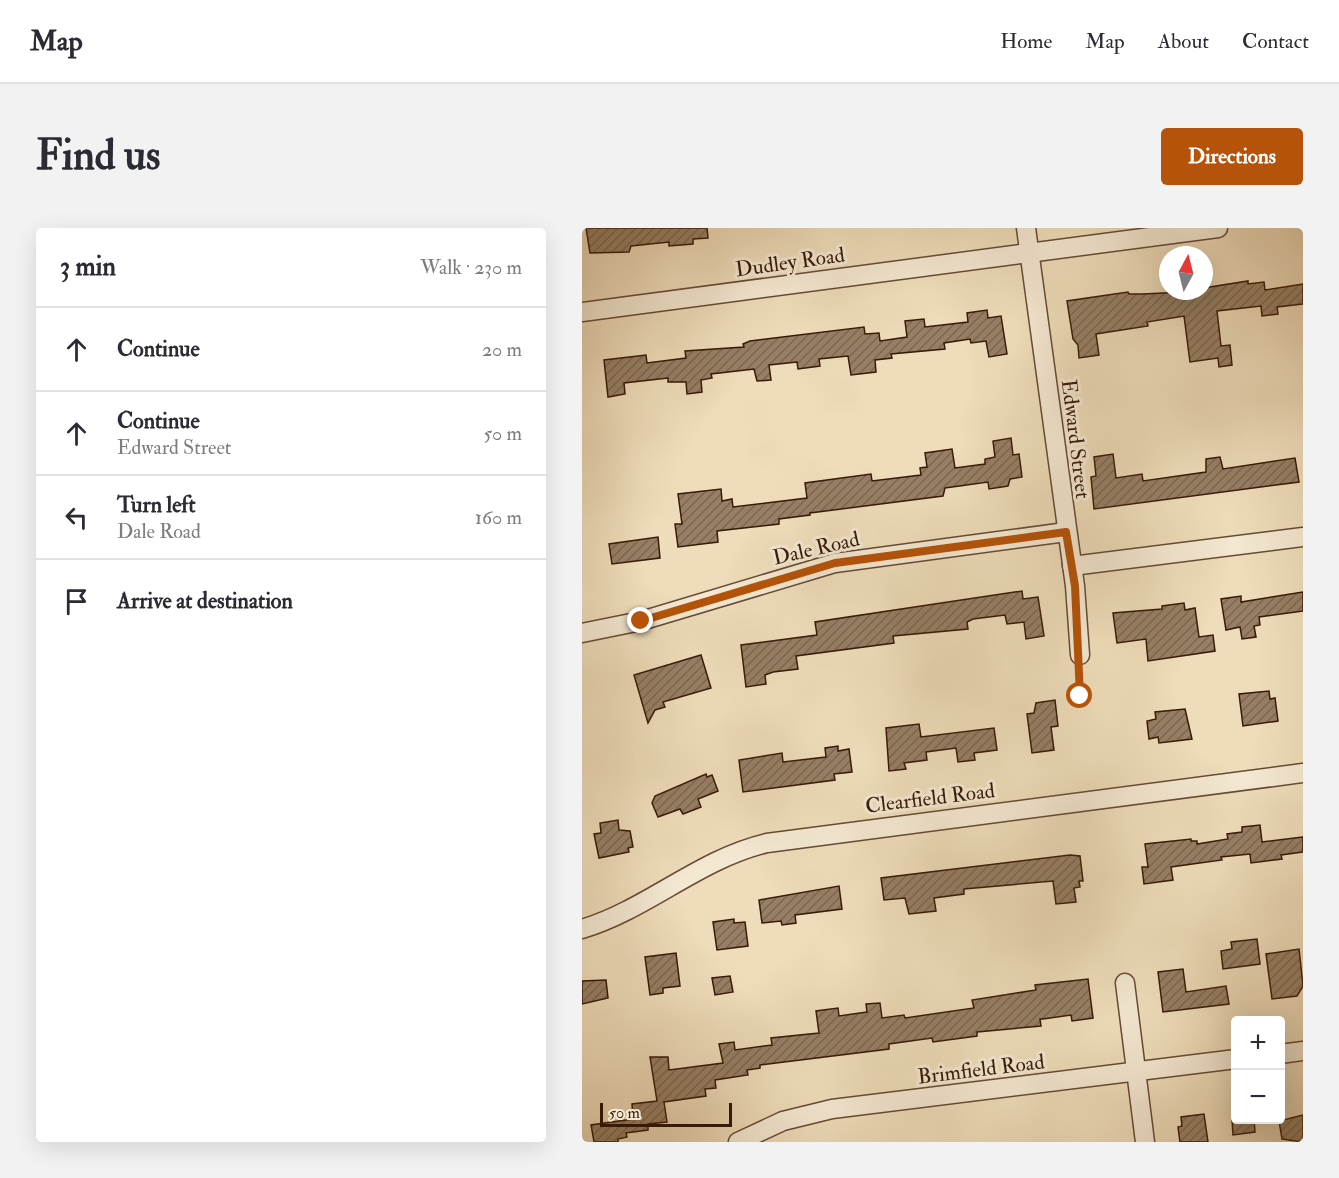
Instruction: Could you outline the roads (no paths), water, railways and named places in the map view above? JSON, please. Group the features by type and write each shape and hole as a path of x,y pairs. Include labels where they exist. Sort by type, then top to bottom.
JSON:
{"street":[{"name":"Edward Street","path":"1026,228 1072,566 1080,655"},
{"name":"Dudley Road","path":"582,312 1218,228"},
{"name":"Dale Road","path":"582,633 641,621 835,563 1066,532"},
{"path":"1072,566 1303,537"},
{"name":"Clearfield Road","path":"582,929 623,912 716,860 767,843 1303,773"},
{"path":"1125,983 1145,1142"},
{"path":"1285,1053 1303,1051"},
{"name":"Brimfield Road","path":"738,1142 783,1121 832,1110 1231,1060"}]}
